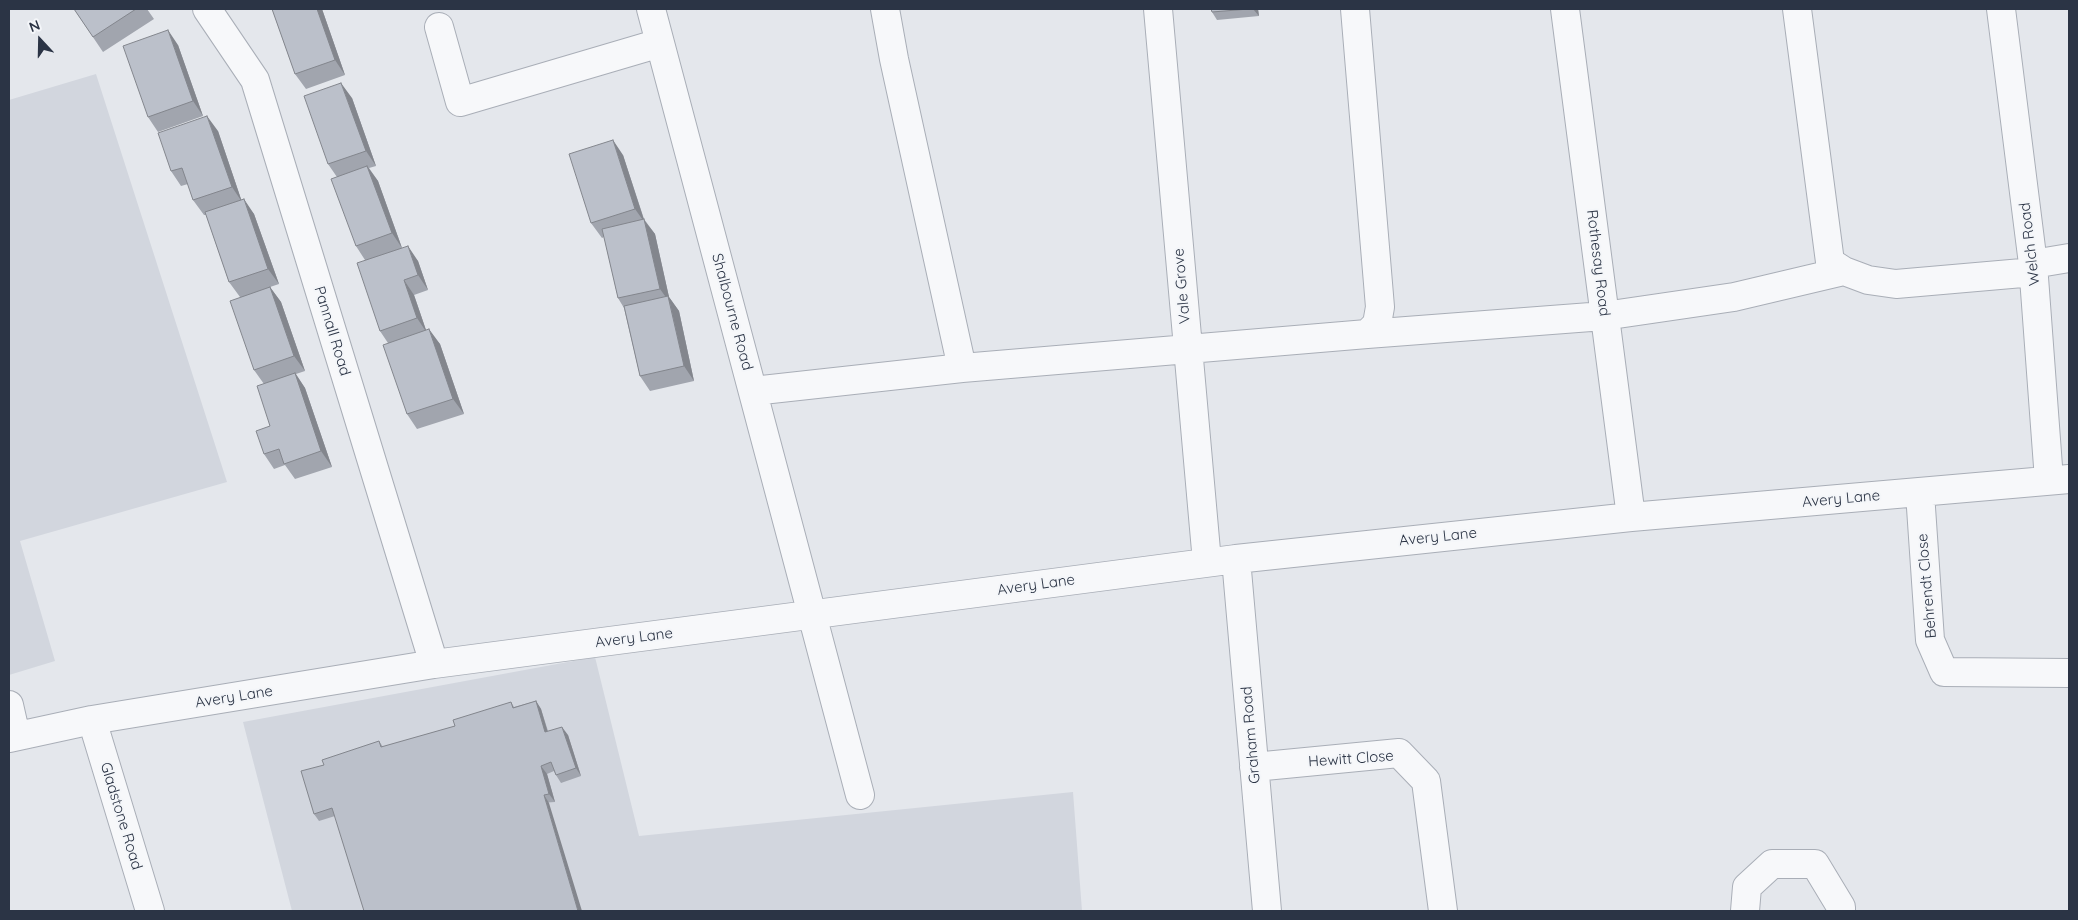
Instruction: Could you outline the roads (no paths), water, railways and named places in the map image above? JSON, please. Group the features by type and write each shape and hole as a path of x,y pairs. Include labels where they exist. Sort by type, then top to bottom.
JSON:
{"street":[{"name":"Pannall Road","path":"207,9 255,80 434,664"},
{"name":"Shalbourne Road","path":"651,9 860,794"},
{"path":"885,9 894,59 962,368"},
{"name":"Vale Grove","path":"1158,9 1207,562"},
{"path":"1355,9 1380,307 1377,324 1367,334"},
{"name":"Rothesay Road","path":"1566,9 1631,517"},
{"path":"1796,9 1830,262 1844,271 1868,280 1896,284 2034,268 2069,258"},
{"name":"Welch Road","path":"2001,9 2059,480"},
{"path":"439,27 460,102 660,43"},
{"path":"752,391 962,368 1604,316 1734,297 1844,271"},
{"name":"Avery Lane","path":"12,737 92,720 434,664 1207,562 1631,517 2059,480"},
{"name":"Behrendt Close","path":"1920,493 1930,640 1944,672 2069,673"},
{"name":"Graham Road","path":"1236,559 1267,911"},
{"path":"9,705 12,737"},
{"name":"Gladstone Road","path":"92,720 150,911"},
{"name":"Hewitt Close","path":"1254,767 1399,753 1426,781 1443,911"},
{"path":"1744,911 1747,887 1772,864 1815,864 1842,907 1841,911"}]}
